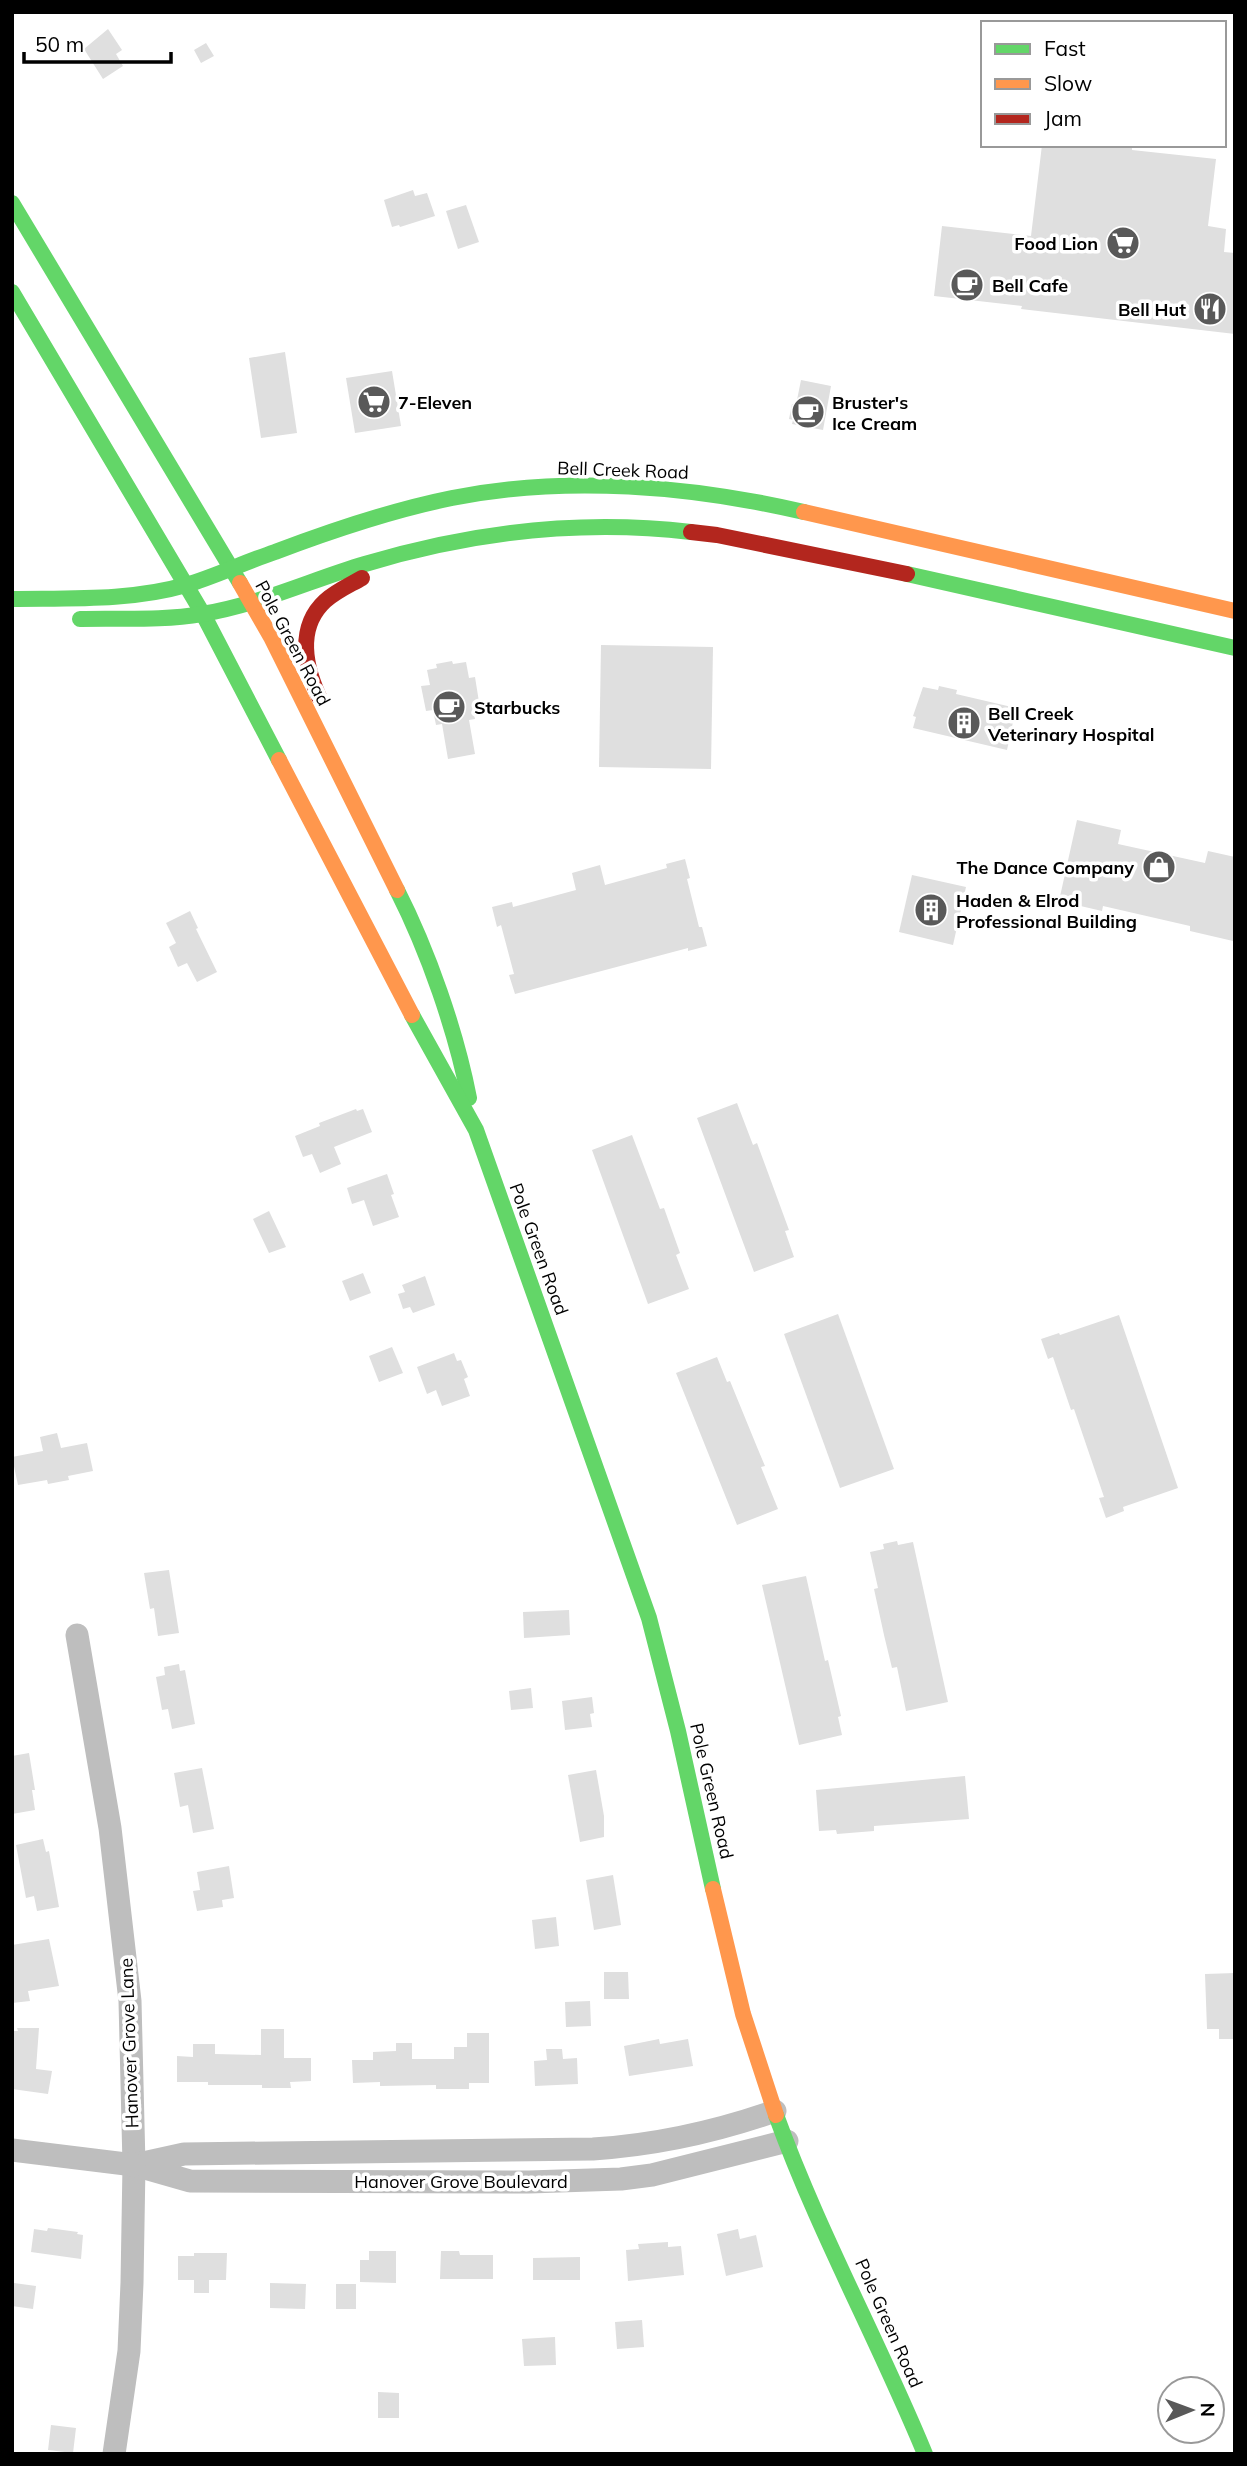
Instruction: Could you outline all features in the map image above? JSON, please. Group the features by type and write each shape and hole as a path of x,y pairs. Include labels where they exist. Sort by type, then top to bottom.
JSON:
{"main road":[{"name":"Pole Green Road","path":"12,203 251,602 400,895 424,953 460,1053 476,1130 649,1618 685,1758 736,1986 775,2111 925,2454"},
{"name":"Pole Green Road","path":"12,292 203,614 385,966 476,1130"},
{"name":"Bell Creek Road","path":"12,599 134,595 185,585 343,528 454,497 551,487 623,486 752,500 1235,611"},
{"path":"64,619 203,614 251,602 406,552 468,538 537,528 610,525 717,535 962,585 1235,648"},
{"path":"326,712 306,667 304,648 314,615 321,604 333,595 406,552"},
{"path":"367,792 400,895"}],"street":[{"name":"Hanover Grove Lane","path":"77,1635 110,1828 130,2001 134,2165 129,2350 114,2454"},
{"name":"Hanover Grove Boulevard","path":"134,2165 184,2154 593,2149 631,2146 681,2138 738,2124 775,2111"},
{"name":"Hanover Grove Boulevard","path":"12,2150 134,2165 190,2181 529,2182 621,2179 652,2175 787,2141"}],"building":[{"path":"108,29 122,50 116,54 123,66 103,79 84,49"},
{"path":"206,43 214,56 201,63 194,50"},
{"path":"1042,147 1132,147 1132,150 1216,159 1208,226 1226,229 1224,252 1235,253 1235,334 934,296 942,226 1031,236"},
{"path":"413,190 415,196 427,193 435,216 392,227 384,200"},
{"path":"466,205 479,242 458,249 446,211"},
{"path":"285,352 297,433 261,438 249,358"},
{"name":"7-Eleven","path":"392,371 401,426 355,433 346,378"},
{"name":"Bruster's Ice Cream","path":"801,380 831,386 823,430 792,424 793,420 789,419"},
{"path":"601,645 713,647 711,769 599,767"},
{"name":"Starbucks","path":"452,661 453,664 466,662 469,678 475,677 479,702 472,703 475,719 469,720 475,754 448,759 442,724 436,725 433,710 426,711 421,686 430,685 427,670 437,668 436,664"},
{"name":"Bell Creek Veterinary Hospital","path":"939,686 957,690 956,694 1016,708 1007,750 913,728 916,717 913,716 923,687 938,690"},
{"path":"1077,820 1121,830 1118,844 1205,863 1208,851 1235,857 1233,941 1190,931 1190,926 1103,906 1102,911 1059,901"},
{"path":"685,859 699,927 702,927 707,946 688,951 688,948 515,994 509,975 514,974 501,925 497,927 492,907 512,902 513,907 576,890 572,873 600,865 605,885 667,868 666,864"},
{"name":"Haden & Elrod Professional Building","path":"912,875 966,887 953,945 899,932"},
{"path":"190,911 217,972 197,982 187,963 178,967 169,947 176,943 166,923"},
{"path":"737,1103 753,1145 757,1143 789,1230 785,1231 794,1257 754,1272 697,1118"},
{"path":"356,1109 363,1109 372,1132 334,1147 341,1164 320,1173 312,1154 303,1157 295,1136 320,1126 319,1123"},
{"path":"632,1135 660,1209 664,1208 680,1253 676,1255 689,1289 648,1304 592,1150"},
{"path":"387,1174 399,1217 373,1226 364,1200 352,1204 347,1188"},
{"path":"269,1211 286,1247 269,1253 253,1219"},
{"path":"363,1273 371,1293 350,1301 342,1281"},
{"path":"425,1276 435,1305 413,1313 410,1307 403,1309 398,1294 405,1292 402,1285"},
{"path":"838,1314 894,1469 840,1488 784,1334"},
{"path":"1119,1315 1178,1488 1123,1507 1124,1511 1106,1518 1099,1498 1104,1497 1074,1409 1071,1410 1053,1357 1048,1359 1041,1339"},
{"path":"392,1347 403,1373 379,1382 369,1356"},
{"path":"454,1353 457,1361 461,1360 468,1377 464,1379 470,1396 442,1406 436,1390 427,1394 417,1367"},
{"path":"717,1357 727,1382 730,1381 765,1466 761,1467 778,1509 737,1525 676,1373"},
{"path":"57,1433 61,1448 87,1443 93,1471 68,1476 69,1480 48,1484 47,1480 18,1485 12,1457 43,1451 40,1437"},
{"path":"897,1541 898,1545 913,1542 948,1702 906,1711 897,1667 892,1668 884,1635 874,1589 878,1588 870,1552 884,1549 883,1544"},
{"path":"169,1570 179,1633 158,1636 154,1608 150,1609 144,1573"},
{"path":"806,1576 825,1661 828,1660 841,1716 838,1717 842,1735 799,1745 762,1585"},
{"path":"569,1610 570,1635 524,1638 523,1612"},
{"path":"179,1664 180,1671 185,1670 195,1724 172,1729 168,1709 162,1710 156,1677 165,1675 164,1667"},
{"path":"531,1688 533,1708 511,1710 509,1691"},
{"path":"592,1697 592,1727 565,1730 562,1701"},
{"path":"29,1753 35,1810 12,1814 12,1756"},
{"path":"202,1768 214,1829 193,1833 188,1805 180,1807 174,1773"},
{"path":"596,1770 604,1816 604,1837 580,1842 568,1775"},
{"path":"965,1776 969,1819 874,1826 874,1831 837,1834 836,1830 819,1831 816,1790"},
{"path":"43,1839 46,1852 49,1851 59,1907 37,1911 34,1896 26,1898 16,1845"},
{"path":"229,1866 234,1898 222,1900 223,1907 197,1911 193,1891 200,1890 197,1872"},
{"path":"613,1875 621,1925 594,1930 586,1880"},
{"path":"556,1917 559,1946 535,1949 532,1920"},
{"path":"49,1939 59,1986 28,1991 30,2001 12,2003 12,1945"},
{"path":"604,1972 628,1972 629,1999 604,1999"},
{"path":"1235,1973 1235,2039 1219,2039 1219,2029 1207,2029 1205,1974"},
{"path":"590,2001 591,2026 566,2027 565,2002"},
{"path":"17,2028 39,2028 36,2069 52,2071 48,2094 12,2089 12,2031 18,2031"},
{"path":"261,2029 284,2029 284,2058 311,2058 311,2081 290,2082 291,2088 177,2082 177,2056 193,2057 193,2044 215,2044 215,2054 261,2055"},
{"path":"467,2033 489,2033 489,2083 469,2083 469,2089 436,2089 436,2085 380,2086 380,2082 353,2083 352,2060 373,2060 373,2052 396,2051 396,2043 412,2043 412,2059 454,2059 454,2047 467,2047"},
{"path":"659,2039 660,2044 688,2039 693,2066 629,2076 624,2046"},
{"path":"546,2049 562,2049 563,2059 577,2058 578,2084 535,2086 534,2061 547,2060"},
{"path":"48,2228 83,2235 81,2259 31,2252 34,2229 47,2231"},
{"path":"738,2229 740,2239 756,2235 763,2267 726,2276 717,2234"},
{"path":"668,2242 668,2247 681,2246 684,2275 628,2281 626,2250 639,2249 638,2244"},
{"path":"369,2251 396,2251 396,2283 360,2282 360,2260 369,2260"},
{"path":"441,2251 459,2251 460,2255 493,2255 493,2279 440,2279"},
{"path":"194,2253 227,2253 226,2280 209,2280 209,2293 194,2293 194,2280 178,2280 178,2256 194,2256"},
{"path":"580,2257 580,2280 533,2280 533,2258"},
{"path":"14,2283 36,2286 33,2309 12,2306"},
{"path":"270,2283 306,2284 305,2309 270,2308"},
{"path":"336,2284 356,2284 356,2309 336,2309"},
{"path":"642,2320 644,2347 617,2349 615,2322"},
{"path":"555,2337 556,2365 524,2366 522,2339"},
{"path":"378,2392 399,2393 399,2418 378,2418"},
{"path":"51,2425 76,2428 73,2453 48,2450"}],"traffic: fast":[{"path":"12,203 240,583"},
{"path":"12,292 203,614 279,760"},
{"path":"12,599 100,598 165,590 385,515 452,498 495,491 584,485 629,487 718,496 804,512"},
{"path":"80,619 172,618 223,610 365,564 485,536 608,527 691,532"},
{"path":"907,574 1235,648"},
{"path":"397,890 440,992 457,1046 469,1098"},
{"path":"412,1015 476,1130 649,1618 678,1731 713,1889"},
{"path":"776,2115 810,2201 925,2454"}],"traffic: slow":[{"path":"804,512 1235,611"},
{"path":"240,583 271,637 397,890"},
{"path":"279,760 412,1015"},
{"path":"713,1889 743,2014 776,2115"}],"traffic: jam":[{"path":"691,532 907,574"},
{"path":"319,697 307,660 310,623 325,601 362,578"}],"place":[{"name":"Food Lion","path":"1123,243"},
{"name":"Bell Cafe","path":"967,285"},
{"name":"Bell Hut","path":"1210,309"},
{"name":"7-Eleven","path":"374,402"},
{"name":"Bruster's Ice Cream","path":"808,412"},
{"name":"Starbucks","path":"449,707"},
{"name":"Bell Creek Veterinary Hospital","path":"964,723"},
{"name":"The Dance Company","path":"1159,867"},
{"name":"Haden & Elrod Professional Building","path":"931,910"}]}
